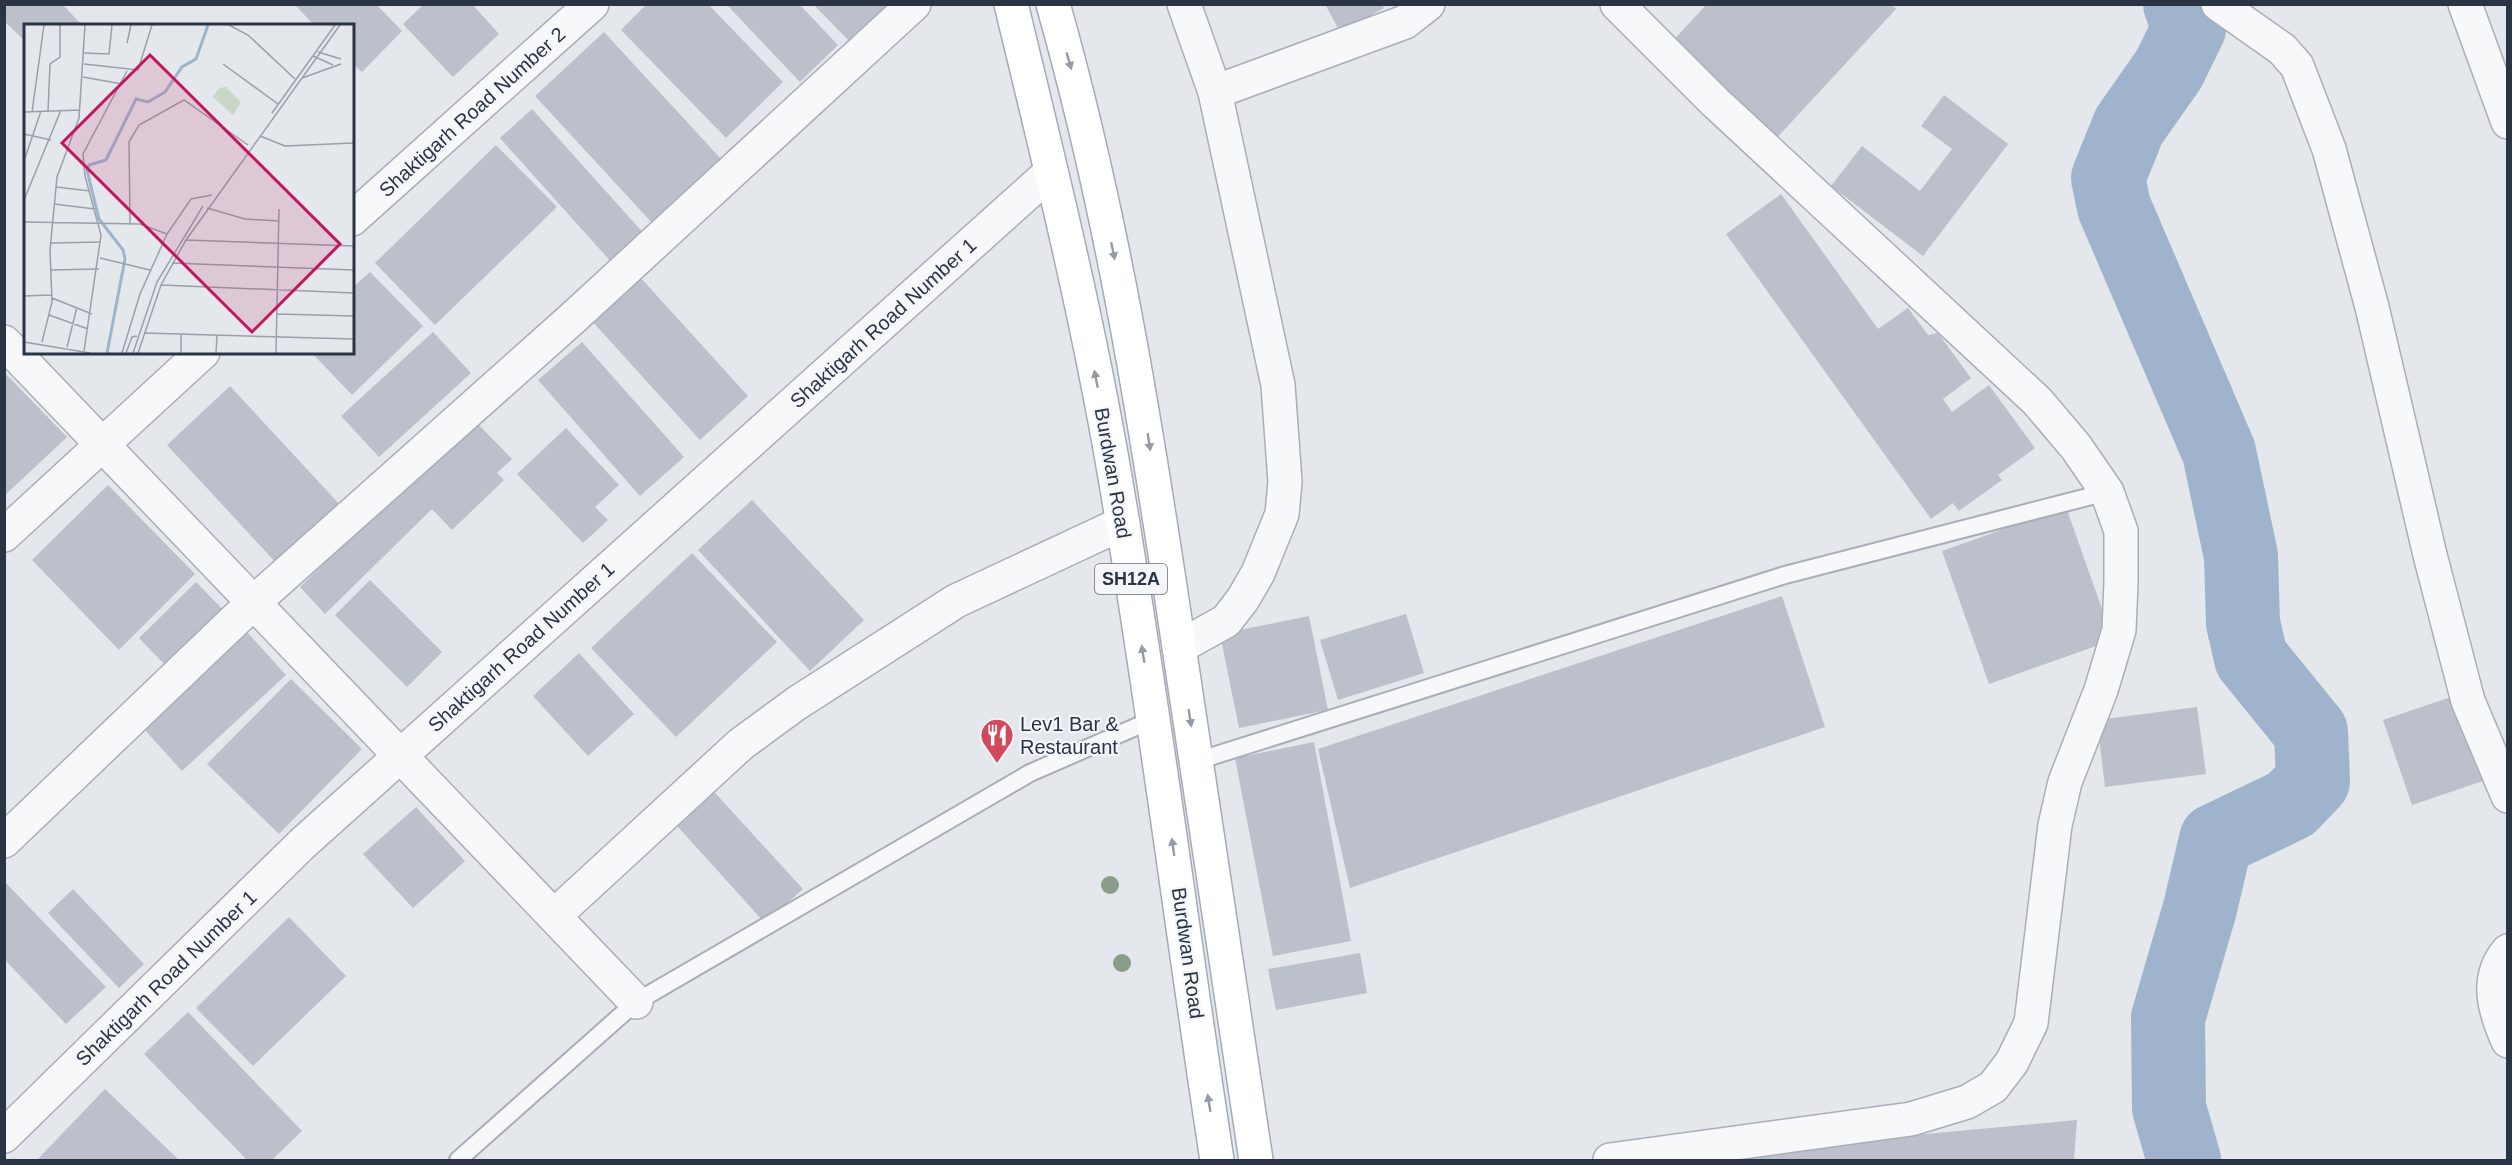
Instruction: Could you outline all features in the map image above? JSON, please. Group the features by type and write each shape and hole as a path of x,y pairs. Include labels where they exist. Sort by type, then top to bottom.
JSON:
{"main road":[{"name":"Burdwan Road","path":"1011,4 1083,315 1122,523 1154,719 1218,1161"},
{"name":"Burdwan Road","path":"1053,4 1073,75 1125,303 1148,438 1256,1161"}],"street":[{"name":"Shaktigarh Road Number 2","path":"354,217 592,4"},
{"path":"4,841 253,603 574,317 914,4"},
{"path":"1179,647 1226,621 1243,599 1258,573 1282,514 1285,482 1278,386 1215,92 1184,4"},
{"path":"1215,92 1405,22 1428,4"},
{"path":"1610,1161 1911,1119 1967,1102 1993,1087 2012,1062 2031,1023 2055,825 2065,782 2101,690 2119,630 2121,582 2121,531 2108,492 2076,447 2037,401 1715,102 1617,4"},
{"path":"2218,4 2282,49 2297,66 2329,149 2372,307 2430,555 2468,700 2506,789"},
{"path":"2465,4 2508,122"},
{"name":"Shaktigarh Road Number 1","path":"4,1136 302,844 1051,172"},
{"path":"4,342 636,1002"},
{"path":"4,535 201,354"},
{"path":"554,916 741,744 797,703 956,601 1122,523"},
{"path":"2508,951 2502,957 2494,981 2495,1013 2508,1041"}],"lane":[{"path":"1197,761 1785,575 2108,492"},
{"path":"458,1161 636,1002 1030,773 1154,719"}],"building":[{"path":"6,4 62,4 81,24 24,24 24,40 4,21"},
{"path":"294,4 376,4 402,31 362,72 354,65 354,24 313,24"},
{"path":"424,4 472,4 499,34 453,77 403,24"},
{"path":"647,4 708,4 783,82 726,138 621,30"},
{"path":"726,4 799,4 838,45 800,82"},
{"path":"1325,4 1382,4 1384,8 1340,32"},
{"path":"1707,4 1891,4 1896,9 1772,143 1668,46"},
{"path":"814,5 903,5 857,49"},
{"path":"604,32 722,160 653,224 535,96"},
{"path":"1944,95 2008,144 1923,256 1831,186 1862,146 1920,191 1952,149 1921,126"},
{"path":"532,109 646,236 613,264 500,138"},
{"path":"496,145 557,207 435,325 375,263"},
{"path":"1781,194 1878,329 1908,308 1928,335 1938,333 1971,378 1943,399 1952,412 1989,385 2035,448 1998,475 2002,480 1959,511 1953,503 1931,519 1726,234"},
{"path":"370,272 423,326 352,395 313,354 354,354 354,286"},
{"path":"639,276 748,396 700,440 591,320"},
{"path":"433,332 471,373 379,457 341,416"},
{"path":"582,342 684,457 640,496 538,380"},
{"path":"4,372 67,437 4,496"},
{"path":"230,386 342,507 279,566 167,445"},
{"path":"472,418 512,459 497,473 504,480 452,530 432,509 325,614 300,587"},
{"path":"566,428 619,485 595,507 608,520 583,543 517,474"},
{"path":"108,485 195,574 119,650 32,560"},
{"path":"752,500 864,620 810,671 698,550"},
{"path":"2066,507 2113,640 1989,684 1942,551"},
{"path":"692,553 777,642 676,737 591,648"},
{"path":"370,580 442,652 407,687 335,615"},
{"path":"196,582 225,612 167,667 139,638"},
{"path":"1782,596 1825,727 1350,888 1318,749"},
{"path":"1406,614 1424,673 1338,700 1320,640"},
{"path":"1309,616 1328,710 1239,728 1220,634"},
{"path":"247,632 286,675 182,771 143,728"},
{"path":"579,653 634,714 588,756 533,696"},
{"path":"291,679 362,749 279,834 207,764"},
{"path":"2457,695 2486,780 2412,805 2383,720"},
{"path":"2197,707 2206,774 2105,787 2097,720"},
{"path":"1314,742 1351,941 1273,956 1235,758"},
{"path":"706,783 803,889 765,923 669,817"},
{"path":"416,807 465,861 413,908 363,854"},
{"path":"4,881 106,987 66,1024 4,959"},
{"path":"73,889 144,964 119,988 48,913"},
{"path":"289,917 346,976 253,1066 196,1008"},
{"path":"1360,953 1367,993 1276,1010 1268,969"},
{"path":"188,1012 302,1131 272,1160 247,1160 144,1054"},
{"path":"105,1089 179,1160 37,1160"},
{"path":"2077,1120 2074,1160 1714,1160 1783,1147"}],"waterway":[{"path":"2180,4 2189,28 2169,69 2129,126 2108,178 2114,207 2219,452 2241,556 2243,623 2251,658 2311,732 2313,781 2291,804 2216,840 2200,908 2168,1018 2169,1108 2184,1160"}],"place":[{"name":"Lev1 Bar & Restaurant","path":"997,764"}]}
